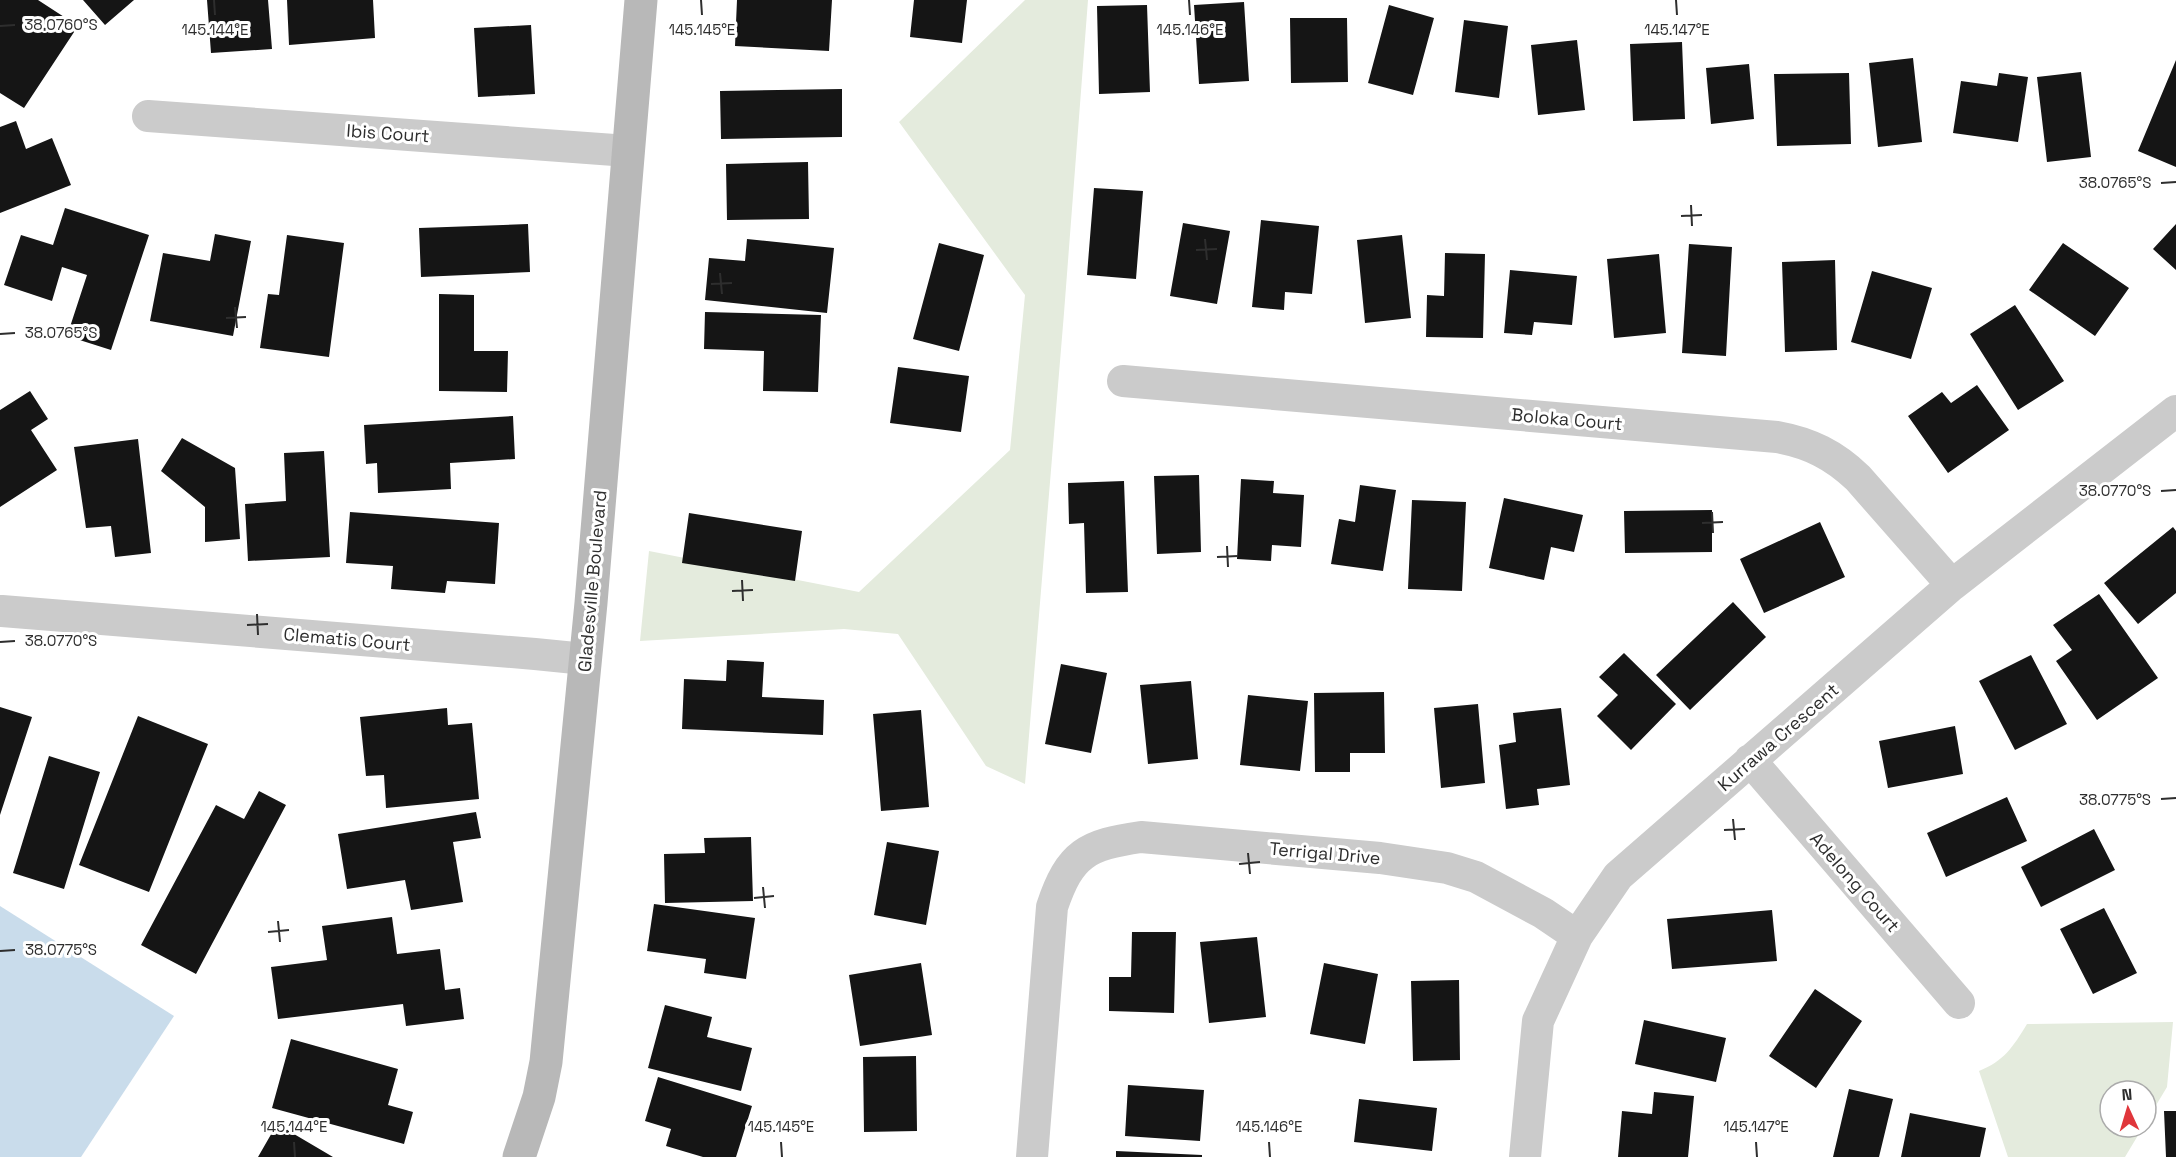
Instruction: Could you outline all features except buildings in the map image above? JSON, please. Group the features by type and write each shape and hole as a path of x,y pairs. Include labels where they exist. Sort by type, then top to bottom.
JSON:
{"street":[{"name":"Gladesville Boulevard","path":"519,1157 539,1097 546,1062 591,603 641,0"},
{"name":"Ibis Court","path":"148,116 628,151"},
{"name":"Boloka Court","path":"1123,381 1777,437 1800,441 1842,463 1858,478 1952,585"},
{"name":"Kurrawa Crescent","path":"1525,1157 1538,1021 1577,936 1618,876 1952,585 2176,411"},
{"name":"Clematis Court","path":"2,611 585,659"},
{"name":"Adelong Court","path":"1750,760 1959,1003"},
{"name":"Terrigal Drive","path":"1032,1157 1052,907 1059,884 1073,863 1087,851 1108,842 1142,837 1380,858 1447,868 1476,877 1543,913 1577,936"}],"shaded area":[{"path":"1025,0 1088,0 1025,784 986,766 898,634 844,629 640,641 649,551 859,592 1010,450 1025,295 899,122"},
{"path":"2173,1022 2167,1087 2158,1102 2158,1079 2098,1079 2098,1139 2136,1139 2125,1157 2008,1157 1979,1071 2001,1058 2027,1024"}],"water":[{"path":"0,906 174,1016 81,1157 0,1157"}]}
